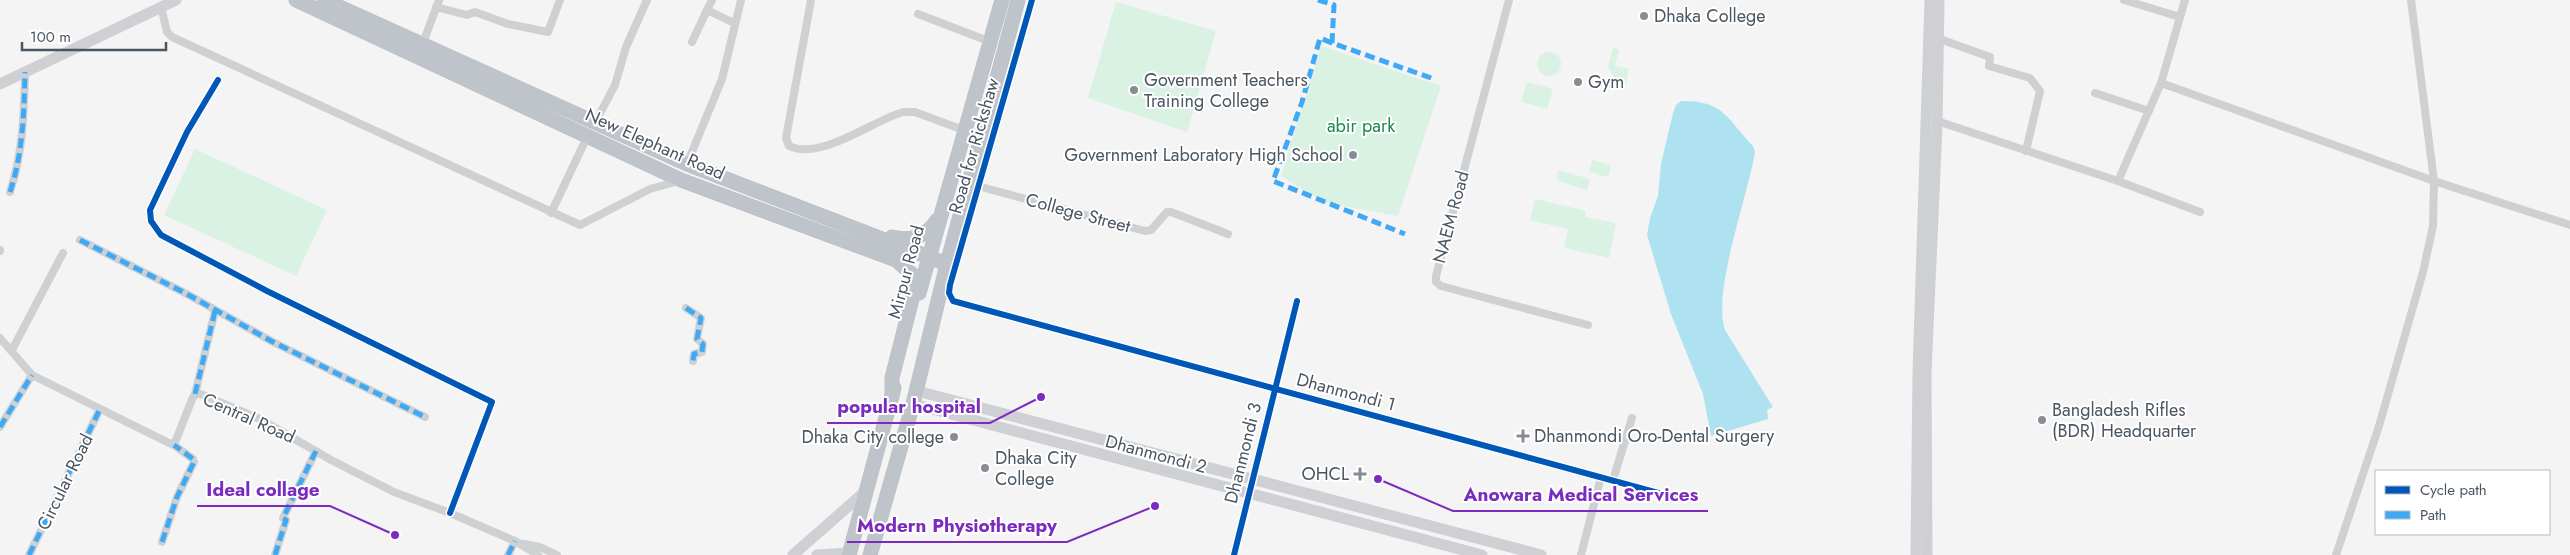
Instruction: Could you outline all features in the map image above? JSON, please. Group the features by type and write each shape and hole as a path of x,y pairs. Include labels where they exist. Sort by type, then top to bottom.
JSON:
{"highway":[{"name":"New Elephant Road","path":"296,0 681,180 896,260 910,271 916,283 892,378 892,397"},
{"name":"Mirpur Road","path":"851,554 928,257 966,131 1002,0"},
{"path":"870,555 915,397 947,264 973,185 1018,0"},
{"name":"New Elephant Road","path":"328,1 687,164 947,264"},
{"path":"857,229 907,240 928,233 941,216"}],"main road":[{"path":"0,84 175,0"},
{"path":"1916,555 1921,470 1922,372 1932,86 1930,0"},
{"path":"1922,372 1937,121 1932,86 1939,0"},
{"name":"Dhanmondi 2","path":"915,397 1252,479 1541,555"},
{"name":"Dhanmondi 2","path":"915,397 1248,493 1482,555"},
{"path":"1921,470 1927,555"},
{"path":"793,555 868,489"},
{"path":"817,555 851,554"}],"street":[{"path":"423,43 438,3 467,15 475,12 508,24 548,32 560,0"},
{"path":"596,122 615,85 626,47 646,0"},
{"path":"692,42 712,0"},
{"path":"687,164 722,79 741,0"},
{"path":"811,0 786,138 789,146 800,150 822,147 903,112 915,112 966,131"},
{"name":"Road for Rickshaw","path":"953,301 949,293 950,285 973,185 1032,0"},
{"name":"NAEM Road","path":"1509,0 1436,276 1436,282 1441,286 1588,325"},
{"path":"2124,0 2180,17"},
{"path":"2118,181 2161,84 2185,0"},
{"path":"2336,555 2378,426 2423,272 2433,226 2434,182 2410,0"},
{"path":"161,7 167,32 172,37 550,213 580,225 650,189 681,180"},
{"path":"707,10 734,23"},
{"path":"918,14 991,42"},
{"path":"1937,38 1990,57 1989,66 2030,78 2040,91 2026,151"},
{"path":"10,192 16,173 23,134 25,72"},
{"path":"218,80 187,132 154,199 150,210 151,221 162,235 267,291 492,402 450,513"},
{"path":"2161,84 2434,182 2570,226"},
{"path":"2095,93 2149,111"},
{"path":"1937,121 2118,181 2200,212"},
{"path":"550,213 588,135"},
{"name":"College Street","path":"973,185 1145,231 1151,230 1167,212 1171,212 1228,234"},
{"path":"80,240 325,369 425,417"},
{"path":"12,350 63,253"},
{"name":"Dhanmondi 1","path":"953,301 1673,497"},
{"name":"Dhanmondi 3","path":"1234,555 1297,301"},
{"path":"686,308 701,318 697,339 703,344 702,352 694,354 693,361"},
{"path":"195,394 215,311"},
{"path":"0,338 32,375 174,445 193,459 194,462 177,497 162,542"},
{"path":"0,427 32,375"},
{"name":"Central Road","path":"174,445 195,394 198,393 260,419 394,492 450,513 515,541 538,555"},
{"name":"Circular Road","path":"29,555 100,409"},
{"path":"1613,480 1632,418"},
{"path":"275,555 286,520 283,518 316,451"},
{"path":"1581,555 1600,477"},
{"path":"508,555 515,541 540,547 557,555"}],"green space":[{"path":"1116,2 1216,31 1187,132 1088,98"},
{"name":"abir park","path":"1321,46 1441,86 1398,216 1325,203 1281,176"},
{"path":"1613,48 1619,50 1615,66 1629,69 1625,87 1619,85 1608,67"},
{"path":"1549,52 1558,55 1561,64 1558,73 1549,76 1540,73 1537,64 1540,55"},
{"path":"1527,82 1553,89 1547,109 1521,102"},
{"path":"195,149 327,210 296,276 164,215"},
{"path":"1592,160 1611,165 1608,177 1589,172"},
{"path":"1558,170 1590,179 1587,190 1556,180"},
{"path":"1535,199 1586,211 1585,217 1616,223 1609,258 1564,248 1568,229 1530,220"}],"water":[{"path":"1681,101 1707,104 1716,108 1730,120 1753,146 1755,152 1732,243 1723,292 1722,313 1725,330 1773,407 1767,410 1768,419 1711,436 1703,394 1671,314 1647,235 1650,218 1658,196 1661,164 1673,113 1676,105"}],"marked path":[{"path":"1318,0 1334,5 1332,43 1434,79"},
{"path":"1332,43 1320,38 1302,102 1273,181 1405,234"},
{"path":"10,192 20,148 25,72"},
{"path":"80,240 185,293 273,342 425,417"},
{"path":"686,308 701,318 697,339 703,344 702,352 694,354 693,361"},
{"path":"195,394 215,311"},
{"path":"0,427 32,375"},
{"path":"29,555 100,409"},
{"path":"162,542 177,497 194,462 193,459 174,445"},
{"path":"275,555 286,520 283,518 316,451"},
{"path":"508,555 515,541"}],"cycle path":[{"path":"1032,0 950,285 949,293 953,301 1673,497"},
{"path":"218,80 187,132 150,210 151,221 161,235 267,291 492,402 450,513"},
{"path":"1234,555 1297,301"}],"place":[{"name":"Dhaka College","path":"1644,16"},
{"name":"Gym","path":"1578,82"},
{"name":"Government Teachers Training College","path":"1134,90"},
{"name":"Government Laboratory High School","path":"1353,155"},
{"name":"popular hospital","path":"1041,397"},
{"name":"Bangladesh Rifles (BDR) Headquarter","path":"2042,420"},
{"name":"Dhanmondi Oro-Dental Surgery","path":"1523,436"},
{"name":"Dhaka City college","path":"954,437"},
{"name":"Dhaka City College","path":"985,468"},
{"name":"OHCL","path":"1360,474"},
{"name":"Anowara Medical Services","path":"1378,479"},
{"name":"Modern Physiotherapy","path":"1155,506"},
{"name":"Ideal collage","path":"395,535"}]}
